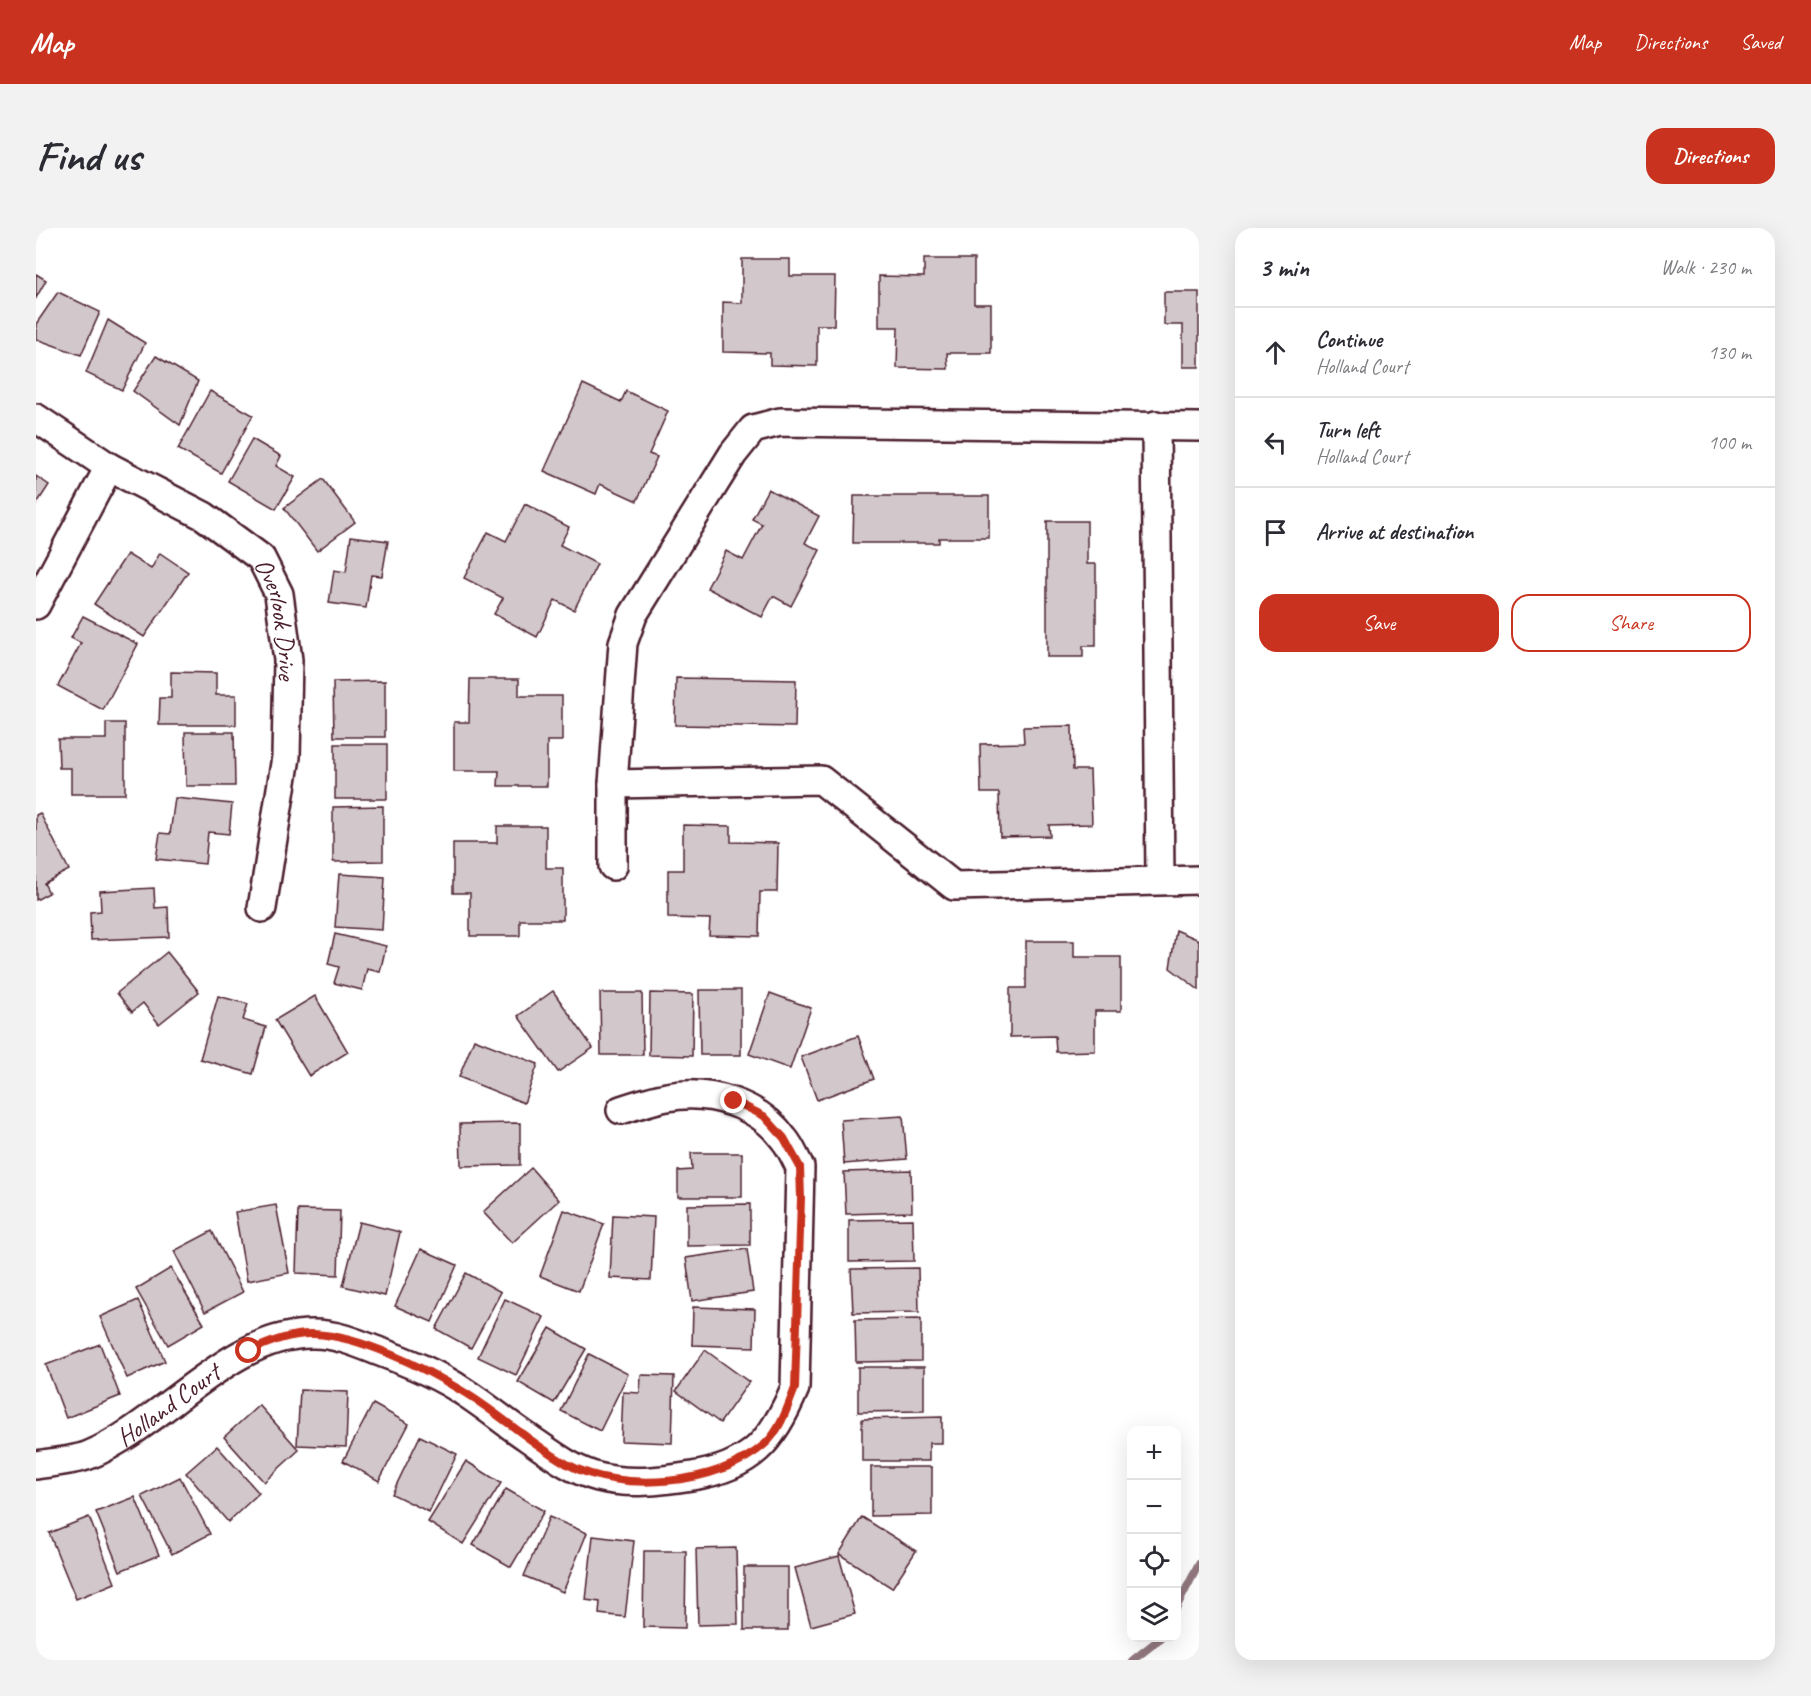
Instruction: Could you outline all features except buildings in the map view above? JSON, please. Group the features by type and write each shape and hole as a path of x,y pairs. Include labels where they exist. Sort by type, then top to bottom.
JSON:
{"street":[{"name":"Overlook Drive","path":"36,418 109,467 204,516 261,558 279,594 288,660 286,757 262,908"},
{"path":"614,866 613,784 623,643 633,615 733,454 753,429 780,422 1199,427"},
{"path":"1155,425 1160,880"},
{"path":"36,605 109,467"},
{"path":"613,784 821,780 954,886 1199,880"},
{"name":"Holland Court","path":"36,1465 88,1455 144,1424 192,1388 249,1351 281,1338 314,1334 346,1339 406,1362 463,1391 567,1464 596,1477 626,1482 679,1478 708,1474 738,1461 766,1443 783,1416 795,1388 800,1167 784,1138 764,1116 734,1101 709,1097 669,1096 621,1110"}],"waterway":[{"path":"1181,1598 1199,1564"},
{"path":"1133,1660 1156,1642"}],"route":[{"path":"249,1351 281,1338 314,1334 346,1339 406,1362 463,1391 567,1464 596,1477 626,1482 679,1478 708,1474 738,1461 766,1443 783,1416 795,1388 801,1198 800,1167 784,1138 764,1116 734,1101"}]}
